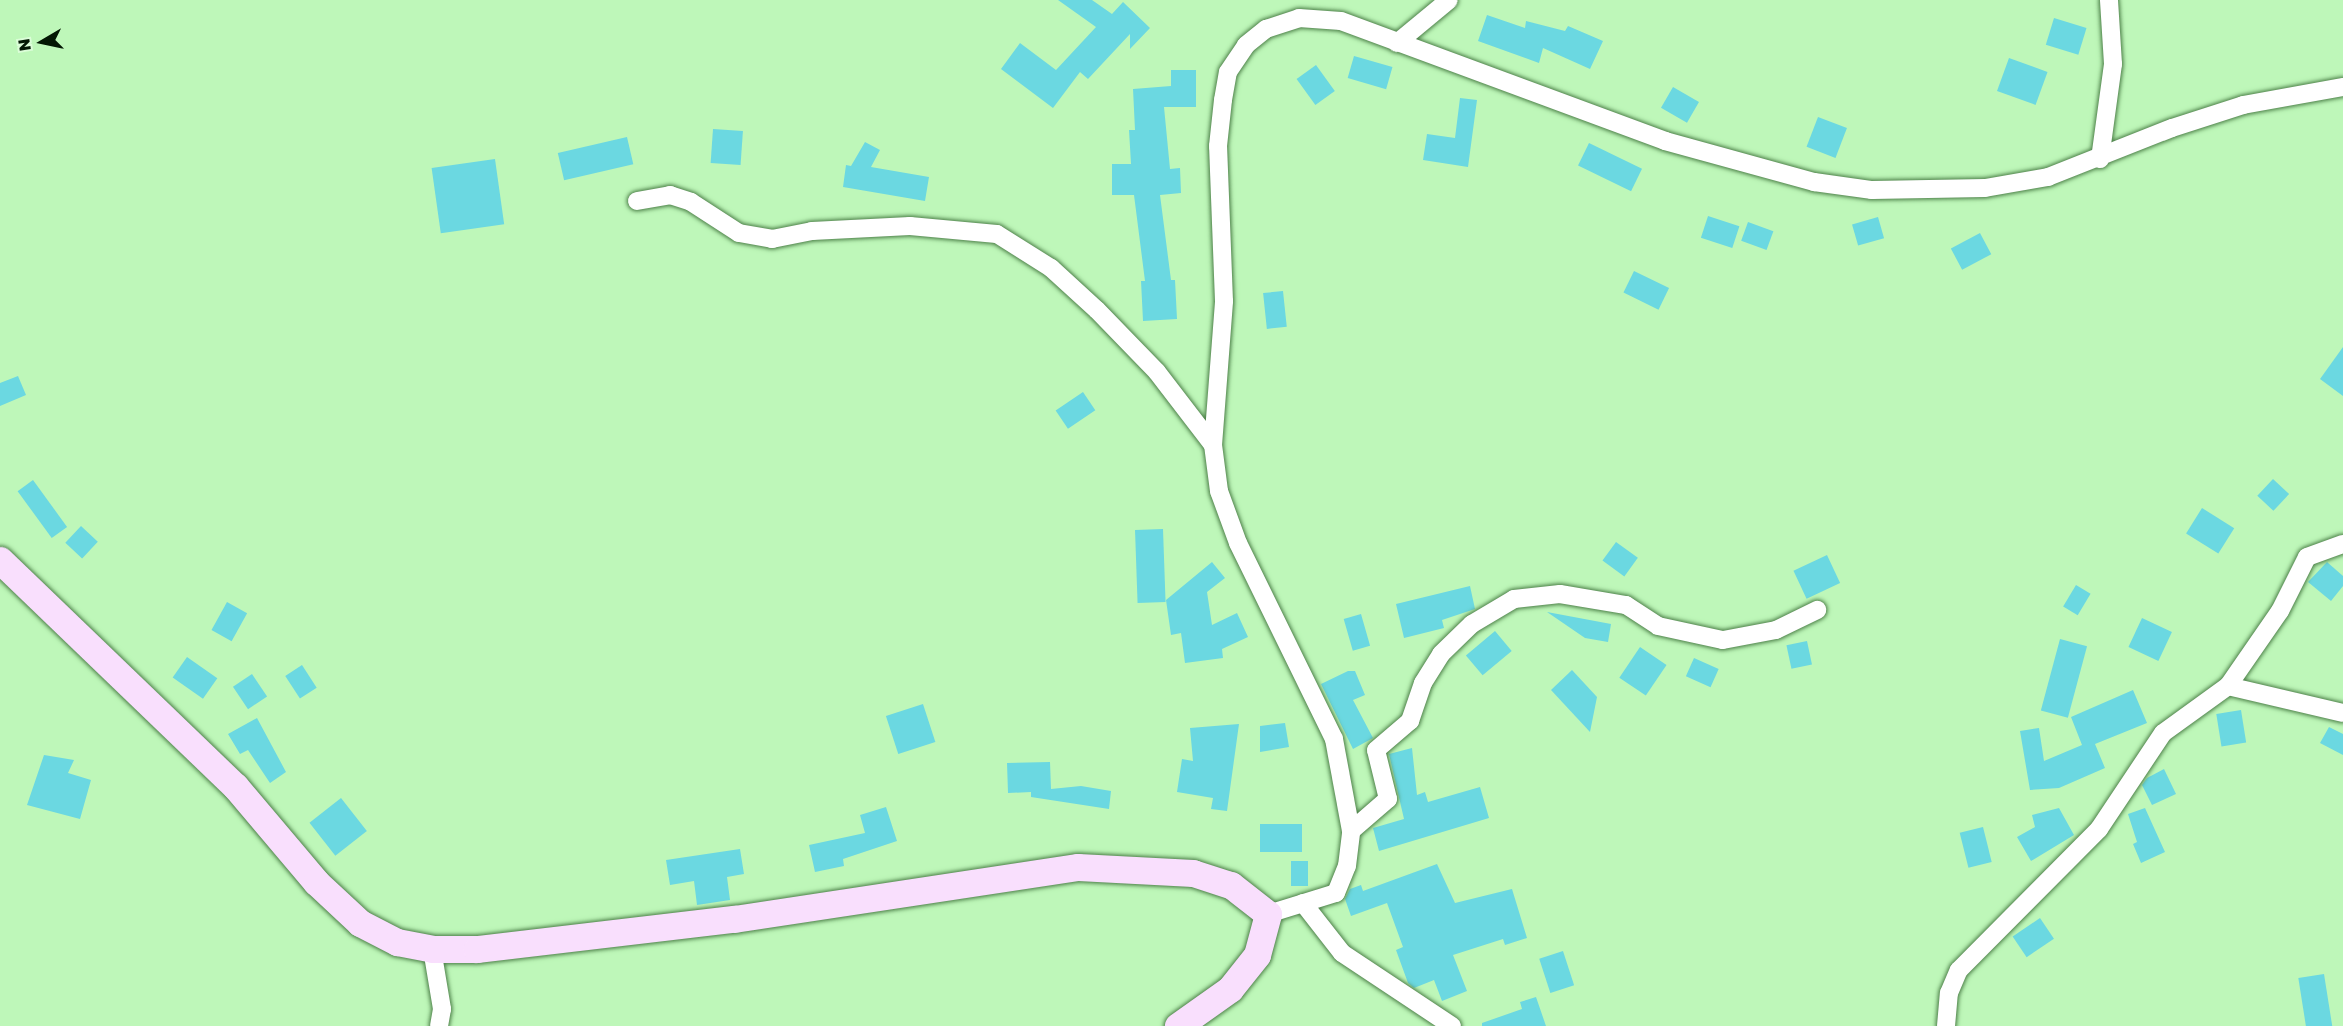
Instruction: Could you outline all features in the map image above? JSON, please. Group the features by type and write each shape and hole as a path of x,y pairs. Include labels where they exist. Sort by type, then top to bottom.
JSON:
{"main road":[{"path":"0,560 235,786 316,882 360,923 397,942 432,949 477,949 734,919 1078,867 1193,873 1231,885 1268,914 1257,955 1236,981 1178,1026"}],"street":[{"path":"1397,43 1449,0"},
{"path":"2100,159 2113,64 2109,0"},
{"path":"1268,914 1336,893 1347,866 1351,831 1334,740 1238,543 1220,491 1213,445 1224,301 1218,146 1228,72 1246,45 1266,29 1299,18 1341,21 1665,141 1814,182 1872,190 1986,188 2048,177 2100,159 2172,128 2244,105 2343,87"},
{"path":"637,201 670,195 691,202 739,233 772,239 812,231 910,226 997,234 1051,268 1097,310 1157,372 1213,445"},
{"path":"1946,1026 1949,993 1959,970 2099,829 2163,734 2228,686 2280,611 2307,557 2343,544"},
{"path":"1351,831 1388,799 1376,750 1410,721 1423,683 1441,654 1472,624 1514,599 1560,594 1626,604 1658,626 1723,640 1776,630 1817,610"},
{"path":"2228,686 2343,713"},
{"path":"1303,903 1342,953 1452,1026"},
{"path":"432,949 442,1009 439,1026"}],"building":[{"path":"1058,0 1092,0 1112,14 1123,2 1150,28 1130,49 1130,34 1088,79 1080,72 1053,108 1001,69 1020,43 1056,70 1096,27"},
{"path":"1487,15 1525,28 1526,21 1565,31 1568,26 1603,41 1590,69 1543,48 1539,63 1478,41"},
{"path":"2054,18 2087,28 2078,55 2046,45"},
{"path":"1354,56 1392,67 1386,89 1348,78"},
{"path":"2009,58 2048,72 2036,105 1997,91"},
{"path":"1316,65 1335,91 1315,105 1297,79"},
{"path":"1171,70 1196,70 1196,107 1164,107 1170,169 1180,168 1181,193 1160,195 1171,280 1175,280 1177,319 1143,321 1141,281 1145,281 1134,195 1112,195 1112,164 1131,164 1129,130 1135,130 1133,89 1171,86"},
{"path":"1673,87 1699,102 1687,123 1661,108"},
{"path":"1460,98 1477,100 1468,167 1423,160 1427,134 1455,138"},
{"path":"1818,117 1847,128 1835,158 1807,147"},
{"path":"713,129 743,131 741,165 711,163"},
{"path":"627,137 633,164 564,180 558,153"},
{"path":"865,142 880,150 871,167 929,177 925,201 843,187 846,165 851,166"},
{"path":"1589,143 1642,169 1631,191 1578,165"},
{"path":"495,159 504,224 441,233 432,168"},
{"path":"1708,216 1739,226 1732,248 1701,238"},
{"path":"1878,217 1884,238 1858,246 1852,224"},
{"path":"1748,222 1773,231 1767,250 1741,241"},
{"path":"1980,233 1991,254 1962,270 1951,248"},
{"path":"1634,271 1669,288 1659,310 1623,293"},
{"path":"1283,291 1287,327 1267,329 1263,293"},
{"path":"2343,347 2343,396 2320,379"},
{"path":"18,376 26,395 0,406 0,383"},
{"path":"1083,392 1095,410 1068,429 1056,410"},
{"path":"2273,479 2289,494 2273,511 2257,496"},
{"path":"33,480 67,527 52,538 18,491"},
{"path":"2202,508 2234,528 2218,554 2186,533"},
{"path":"81,526 98,542 82,559 65,543"},
{"path":"1163,529 1166,602 1138,603 1135,530"},
{"path":"1616,542 1638,558 1624,576 1602,561"},
{"path":"1827,555 1840,583 1807,599 1793,571"},
{"path":"1212,562 1225,578 1207,592 1212,625 1237,613 1248,637 1222,649 1223,658 1185,663 1181,633 1171,635 1166,600"},
{"path":"2327,562 2343,576 2343,586 2331,601 2308,582"},
{"path":"2076,585 2091,594 2078,615 2063,606"},
{"path":"1470,586 1475,609 1442,620 1444,628 1404,638 1396,604"},
{"path":"227,602 247,613 232,641 211,630"},
{"path":"1547,612 1611,624 1608,642 1585,638"},
{"path":"1361,614 1370,646 1353,651 1344,619"},
{"path":"2142,618 2172,632 2158,661 2128,647"},
{"path":"1495,631 1512,651 1483,675 1466,655"},
{"path":"2060,639 2087,646 2068,718 2041,710"},
{"path":"1807,641 1812,664 1791,669 1786,645"},
{"path":"1640,647 1667,665 1646,696 1619,678"},
{"path":"187,657 217,678 203,699 173,677"},
{"path":"1694,658 1719,669 1711,687 1686,676"},
{"path":"302,665 317,688 300,699 285,676"},
{"path":"1572,670 1597,697 1590,732 1551,690"},
{"path":"1348,671 1355,671 1365,695 1353,700 1373,738 1353,749 1321,684"},
{"path":"252,674 267,696 248,709 233,687"},
{"path":"2133,690 2147,723 2095,744 2105,768 2059,788 2030,790 2020,731 2039,728 2044,761 2082,745 2071,717"},
{"path":"923,704 935,742 898,754 886,716"},
{"path":"2241,710 2246,743 2221,747 2216,714"},
{"path":"257,718 286,772 270,783 248,750 240,754 228,734"},
{"path":"1285,723 1289,747 1260,752 1260,726"},
{"path":"1239,724 1227,811 1211,809 1213,798 1177,792 1182,759 1193,761 1190,728"},
{"path":"2329,727 2343,734 2343,755 2320,743"},
{"path":"1412,748 1417,795 1425,792 1428,802 1480,787 1489,818 1379,851 1373,828 1404,819 1389,754"},
{"path":"44,755 74,760 68,773 91,780 80,819 27,805"},
{"path":"1050,762 1051,789 1081,786 1111,791 1109,809 1031,797 1031,792 1008,793 1007,763"},
{"path":"2164,769 2176,794 2152,805 2142,785 2147,778"},
{"path":"341,798 367,831 335,856 309,823"},
{"path":"886,807 897,841 843,859 844,866 815,872 809,845 865,833 860,815"},
{"path":"2059,808 2074,835 2031,861 2017,837 2035,827 2032,815"},
{"path":"2145,808 2165,852 2141,863 2133,844 2137,842 2128,814"},
{"path":"1260,824 1302,824 1302,852 1260,852"},
{"path":"1983,827 1992,862 1968,868 1960,833"},
{"path":"740,849 744,874 727,877 730,900 697,905 694,881 670,885 666,860"},
{"path":"1291,861 1308,861 1308,886 1291,886"},
{"path":"1437,864 1455,903 1512,889 1527,938 1505,945 1503,939 1453,955 1467,991 1442,1001 1434,980 1414,988 1408,983 1396,950 1403,947 1387,903 1351,916 1345,899 1350,889 1361,885 1363,891"},
{"path":"2040,918 2054,939 2027,957 2013,936"},
{"path":"1563,951 1574,985 1550,993 1539,959"},
{"path":"2324,974 2332,1026 2306,1026 2298,978"},
{"path":"1536,997 1546,1026 1482,1026 1482,1023 1522,1009 1520,1002"}]}
